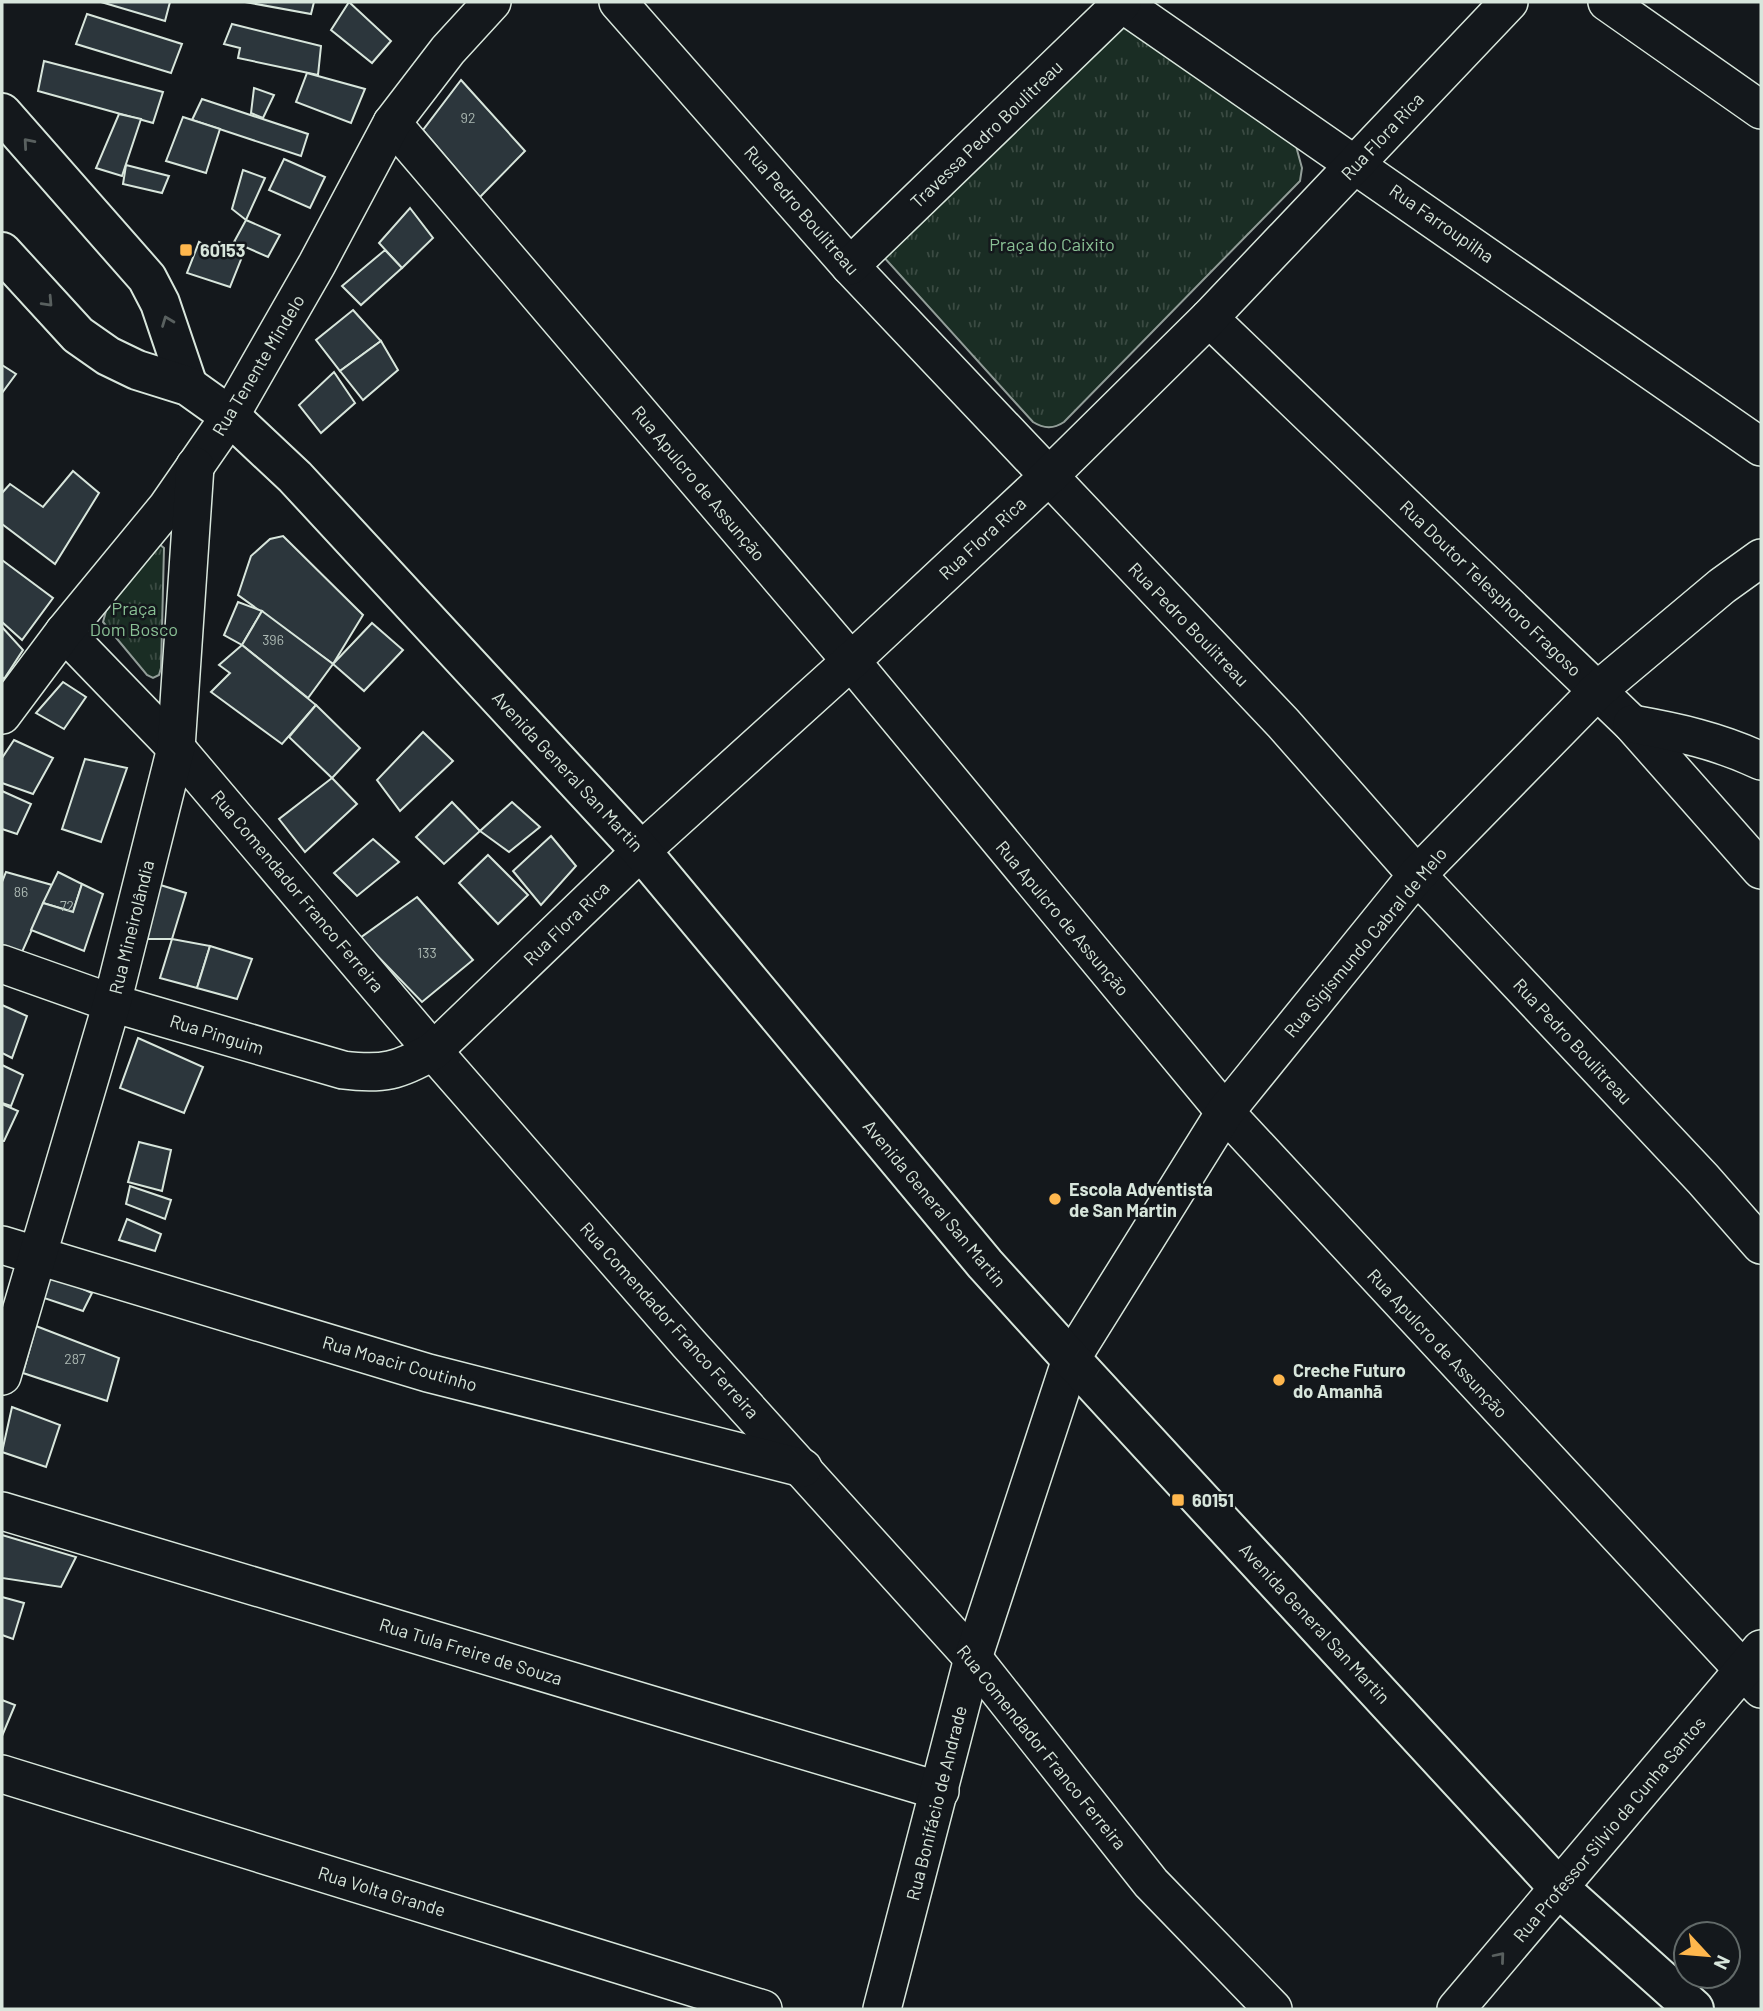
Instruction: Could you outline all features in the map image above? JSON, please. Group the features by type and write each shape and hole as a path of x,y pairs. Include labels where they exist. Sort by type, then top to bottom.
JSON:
{"main road":[{"path":"2,113 147,278 160,303 188,386"},
{"name":"Avenida General San Martin","path":"6,267 78,335 107,356 137,370 188,386 230,416 295,477 642,850 985,1264 1071,1359 1559,1887 1694,2009"}],"street":[{"name":"Rua Tenente Mindelo","path":"2,715 64,632 167,508 230,416 317,264 392,123 448,50 492,2"},
{"name":"Rua Pedro Boulitreau","path":"618,2 850,266 1283,723 1417,875 1703,1179 1761,1245"},
{"name":"Travessa Pedro Boulitreau","path":"850,266 1121,2"},
{"name":"Rua Farroupilha","path":"1121,2 1761,447"},
{"name":"Rua Flora Rica","path":"433,1051 642,850 851,661 1049,476 1209,318 1509,2"},
{"path":"1607,2 1761,110"},
{"name":"Rua Apulcro de Assunção","path":"392,123 851,661 1225,1112 1755,1670"},
{"name":"Rua Doutor Telesphoro Fragoso","path":"1209,318 1598,690 1632,724 1761,870"},
{"name":"Rua Mineirolândia","path":"2,1376 112,1003 176,748 195,466"},
{"name":"Rua Sigismundo Cabral de Melo","path":"1071,1359 1225,1112 1417,875 1598,690 1722,586 1761,558"},
{"name":"Rua Comendador Franco Ferreira","path":"64,632 176,748 433,1051 973,1658 1150,1883 1273,2009"},
{"path":"1632,724 1719,743 1761,761"},
{"name":"Rua Pinguim","path":"2,964 112,1003 344,1070 373,1074 403,1069 433,1051"},
{"name":"Rua Moacir Coutinho","path":"2,1245 428,1373 803,1468"},
{"name":"Rua Bonifácio de Andrade","path":"882,2009 973,1658 1071,1359"},
{"name":"Rua Tula Freire de Souza","path":"2,1511 940,1791"},
{"name":"Rua Professor Silvio da Cunha Santos","path":"1456,2009 1559,1887 1755,1670"},
{"name":"Rua Volta Grande","path":"2,1774 763,2009"}],"green space":[{"name":"Praça do Caixito","path":"1107,15 1296,146 1302,168 1300,181 1064,422 1045,427 1033,422 872,244"},
{"name":"Praça Dom Bosco","path":"159,544 164,548 161,668 159,675 153,678 147,675 103,622 106,611 151,548"}],"building":[{"path":"101,2 170,2 165,21"},
{"path":"245,2 314,2 311,14"},
{"path":"349,2 391,41 372,63 331,30"},
{"path":"87,14 182,44 171,73 76,44"},
{"path":"232,24 321,46 318,75 238,58 240,48 224,44"},
{"path":"44,61 163,92 153,123 38,91"},
{"path":"307,73 365,89 351,123 296,102"},
{"path":"461,80 525,151 480,197 423,130"},
{"path":"254,88 274,95 263,118 251,113"},
{"path":"202,99 308,134 301,156 192,120"},
{"path":"119,114 141,119 122,176 96,168"},
{"path":"183,117 220,129 206,173 166,161"},
{"path":"284,159 325,177 310,208 269,190"},
{"path":"126,165 169,176 162,193 123,184"},
{"path":"243,170 265,178 246,220 232,209"},
{"path":"410,208 433,238 402,268 379,243"},
{"path":"246,220 280,235 268,257 234,242"},
{"path":"199,242 214,250 219,242 244,252 230,287 187,273"},
{"path":"385,250 402,268 361,305 342,286"},
{"path":"353,310 381,341 340,371 316,340"},
{"path":"381,341 398,370 363,400 340,371"},
{"path":"2,365 16,374 2,393"},
{"path":"334,372 355,403 321,433 299,405"},
{"path":"73,471 99,493 55,564 2,524 2,493 10,484 43,507"},
{"path":"283,536 363,615 333,664 238,595 251,556 270,539"},
{"path":"2,560 53,598 22,640 2,622"},
{"path":"238,602 262,611 242,645 224,635"},
{"path":"262,611 333,664 308,698 242,645"},
{"path":"372,623 403,650 364,691 333,664"},
{"path":"2,627 23,650 4,679 2,677"},
{"path":"242,645 316,705 282,744 211,692 230,673 219,665"},
{"path":"63,682 86,697 64,729 36,713"},
{"path":"316,705 360,748 332,778 289,737"},
{"path":"423,732 453,761 400,811 377,780"},
{"path":"14,740 53,758 33,794 2,783 2,758"},
{"path":"85,759 127,768 101,842 62,829"},
{"path":"332,778 357,804 305,852 279,819"},
{"path":"2,791 31,804 17,834 2,829"},
{"path":"452,802 480,831 444,864 416,837"},
{"path":"512,802 540,827 509,852 480,831"},
{"path":"551,836 576,866 541,905 513,871"},
{"path":"373,839 399,862 357,896 334,873"},
{"path":"488,855 528,895 498,924 459,883"},
{"path":"6,872 52,885 22,952 2,945 2,882"},
{"path":"58,872 82,884 73,912 43,903"},
{"path":"154,883 186,893 172,939 141,939"},
{"path":"82,884 103,894 84,951 31,930 43,903 73,912"},
{"path":"417,897 473,960 422,1002 360,938"},
{"path":"172,939 210,946 197,988 160,978"},
{"path":"210,946 252,959 237,999 197,988"},
{"path":"2,1005 27,1016 12,1058 2,1053"},
{"path":"138,1038 203,1067 184,1113 120,1088"},
{"path":"2,1065 23,1075 11,1106 2,1103"},
{"path":"2,1104 18,1111 4,1141 2,1141"},
{"path":"139,1142 171,1150 162,1191 128,1182"},
{"path":"130,1186 171,1200 165,1219 126,1204"},
{"path":"127,1219 161,1234 155,1251 119,1240"},
{"path":"49,1274 92,1293 83,1311 38,1296"},
{"path":"36,1326 119,1358 107,1401 23,1373"},
{"path":"12,1407 60,1425 46,1467 2,1452"},
{"path":"2,1535 76,1557 61,1587 2,1578"},
{"path":"2,1597 24,1603 13,1639 2,1635"},
{"path":"2,1700 15,1705 2,1736"}],"place":[{"name":"60153","path":"186,250"},
{"name":"Escola Adventista de San Martin","path":"1055,1199"},
{"name":"Creche Futuro do Amanhã","path":"1279,1380"},
{"name":"60151","path":"1178,1500"}]}
